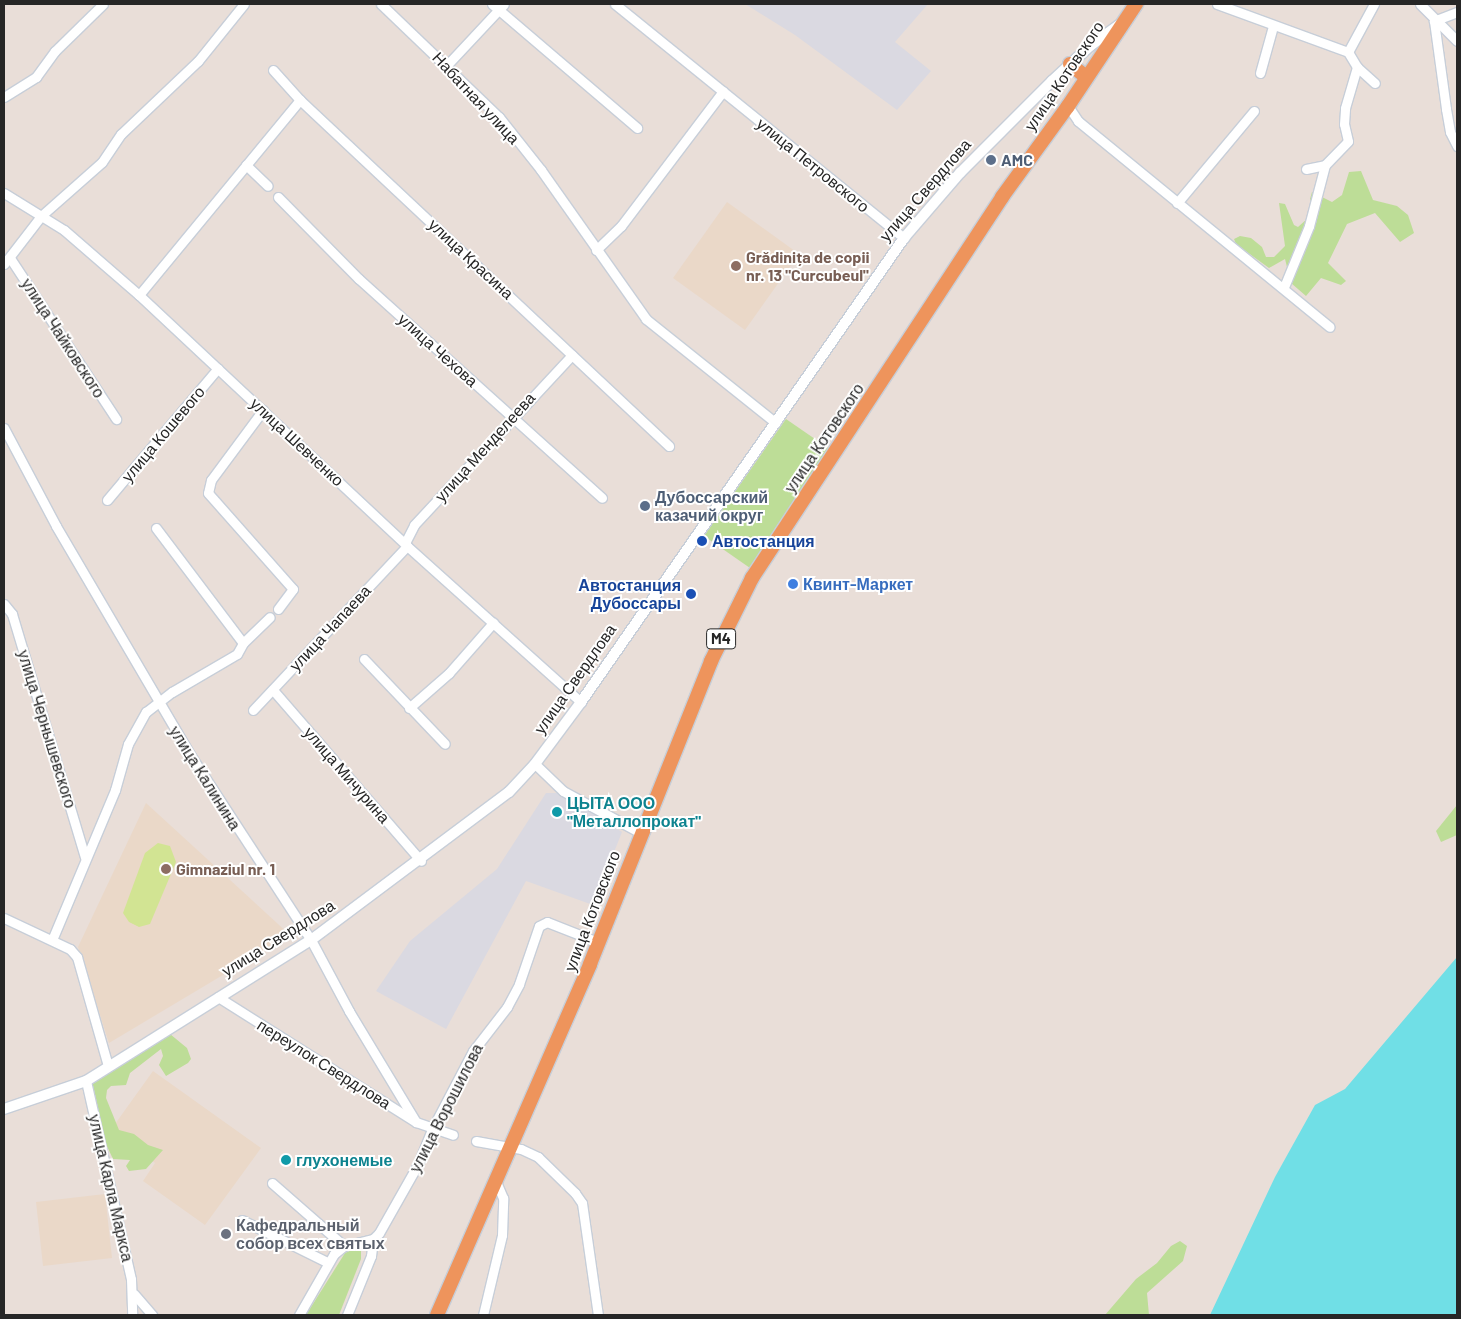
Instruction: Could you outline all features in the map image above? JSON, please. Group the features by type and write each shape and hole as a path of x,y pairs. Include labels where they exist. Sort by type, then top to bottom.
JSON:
{"highway":[{"name":"улица Свердлова","path":"1119,24 1136,4"},
{"name":"улица Котовского","path":"437,1315 598,942 711,661 752,578 1022,168 1068,106 1119,24"},
{"path":"1070,64 1085,76"}],"street":[{"path":"4,97 36,77 55,51 102,4"},
{"path":"7,261 41,216 102,162 120,134 198,61 244,4"},
{"name":"Набатная улица","path":"381,4 447,65 504,123 541,170 646,319 776,422"},
{"name":"улица Петровского","path":"615,4 904,238"},
{"path":"1217,4 1348,52 1357,67 1376,83"},
{"path":"1348,52 1374,4"},
{"path":"1420,4 1434,21 1457,41"},
{"path":"447,65 498,6 637,128"},
{"path":"1434,21 1457,12"},
{"path":"1434,21 1447,117 1453,141 1457,146"},
{"name":"улица Свердлова","path":"4,1108 86,1081 311,940 421,860 509,792 535,764 581,702 904,238 960,173 1070,64 1119,24"},
{"path":"1260,73 1273,26"},
{"path":"1284,287 1309,226 1325,165 1348,141 1344,124 1345,108 1357,67"},
{"name":"улица Красина","path":"273,70 300,100 669,446"},
{"path":"596,250 621,226 664,172 723,91"},
{"path":"139,295 300,100"},
{"path":"1068,106 1078,121 1177,203 1284,287 1330,327"},
{"path":"1177,203 1254,111"},
{"path":"246,165 268,186"},
{"path":"1306,169 1325,165"},
{"name":"улица Шевченко","path":"4,193 64,230 139,295 406,545 581,702"},
{"name":"улица Чехова","path":"278,198 360,279 602,498"},
{"name":"улица Чайковского","path":"7,261 116,419"},
{"name":"улица Менделеева","path":"406,545 414,524 470,467 511,417 572,355"},
{"name":"улица Кошевого","path":"107,500 218,368"},
{"path":"263,410 211,480 208,493 290,586 293,592 278,609"},
{"name":"улица Калинина","path":"4,428 56,526 158,701 221,805 311,940 349,1011 416,1122"},
{"path":"156,528 243,642"},
{"name":"улица Чапаева","path":"253,710 406,545"},
{"name":"улица Чернышевского","path":"4,604 12,614 85,857"},
{"path":"52,940 85,857 115,790 128,744 146,712 158,701 215,670 237,654 243,642 270,617"},
{"path":"409,708 449,673 493,623"},
{"path":"364,659 445,744"},
{"name":"улица Мичурина","path":"273,690 421,860"},
{"path":"535,764 563,792 641,833"},
{"path":"4,918 52,940 77,957 108,1066"},
{"name":"улица Ворошилова","path":"347,1315 371,1256 373,1239 401,1195 432,1129 473,1052 507,1007 519,984 539,926 547,922 598,942"},
{"name":"переулок Свердлова","path":"218,997 416,1122 453,1135"},
{"name":"улица Карла Маркса","path":"86,1081 134,1294 132,1315"},
{"path":"476,1141 509,1147 538,1157 568,1184 582,1203 598,1315"},
{"path":"483,1315 502,1235 503,1198 495,1178"},
{"path":"272,1183 344,1246"},
{"path":"242,1220 327,1262"},
{"path":"299,1315 327,1262 344,1246 373,1239"},
{"name":"улица Карла Маркса","path":"134,1294 152,1315"}],"shaded area":[{"path":"745,4 928,4 895,42 931,71 897,110 795,35"},
{"name":"Grădinița de copii nr. 13 \"Curcubeul\"","path":"727,202 799,254 745,330 673,278"},
{"path":"546,793 562,793 622,832 593,905 526,881 446,1029 376,991 410,941 497,869"},
{"name":"Gimnaziul nr. 1","path":"146,803 290,935 109,1043 78,947"},
{"path":"153,1071 261,1148 205,1225 143,1181 155,1163 110,1131"},
{"path":"105,1194 112,1258 43,1266 36,1202"}],"green space":[{"path":"1361,171 1373,200 1397,206 1408,215 1414,233 1400,242 1375,213 1347,224 1328,263 1346,281 1341,285 1321,278 1306,296 1291,283 1285,259 1269,268 1236,244 1234,239 1240,236 1251,238 1262,247 1266,257 1274,257 1285,246 1279,203 1285,204 1294,225 1298,227 1316,211 1310,199 1312,192 1332,202 1342,195 1349,172"},
{"path":"786,419 831,450 750,568 704,536"},
{"path":"1457,805 1457,835 1441,842 1436,831"},
{"path":"158,843 170,846 176,862 150,924 139,927 129,922 123,913 145,853"},
{"path":"170,1034 187,1048 191,1059 188,1063 166,1076 159,1065 163,1056 161,1049 130,1073 126,1085 111,1086 107,1090 106,1098 119,1130 134,1134 148,1145 163,1150 146,1169 129,1171 126,1166 130,1160 113,1159 105,1142 90,1087 96,1080"},
{"path":"1180,1241 1187,1246 1183,1261 1147,1293 1149,1315 1105,1315 1136,1279 1157,1263 1171,1246"},
{"path":"361,1246 361,1259 339,1315 306,1315 345,1253"}],"water":[{"path":"1457,957 1457,1315 1210,1315 1275,1177 1315,1105 1345,1089"}],"place":[{"name":"AMC","path":"991,160"},
{"name":"Grădinița de copii nr. 13 \"Curcubeul\"","path":"736,266"},
{"name":"Дубоссарский казачий округ","path":"645,506"},
{"name":"Автостанция","path":"702,541"},
{"name":"Квинт-Маркет","path":"793,584"},
{"name":"Автостанция Дубоссары","path":"691,594"},
{"name":"ЦЫТА ООО \"Металлопрокат\"","path":"557,812"},
{"name":"Gimnaziul nr. 1","path":"166,869"},
{"name":"глухонемые","path":"286,1160"},
{"name":"Кафедральный собор всех святых","path":"226,1234"}]}
